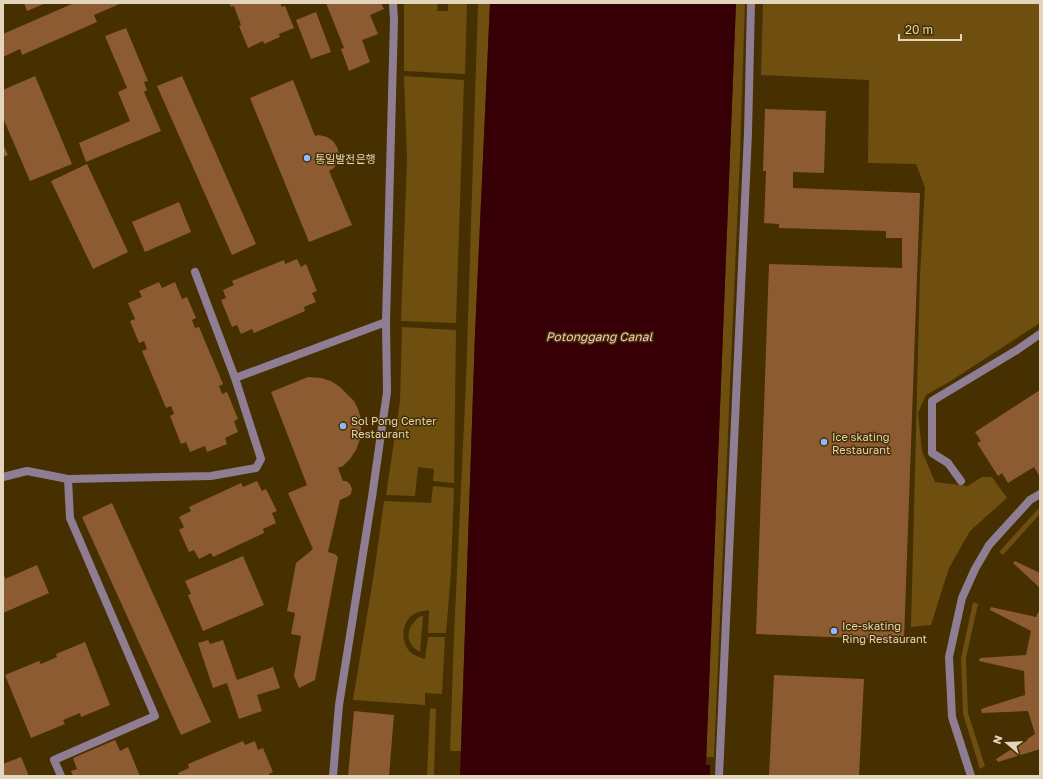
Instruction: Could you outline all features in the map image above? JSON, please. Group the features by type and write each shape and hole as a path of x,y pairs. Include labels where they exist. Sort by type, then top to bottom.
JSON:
{"street":[{"path":"333,776 339,705 387,392 386,322 394,20 393,3"},
{"path":"719,776 748,133 751,3"},
{"path":"3,477 27,471 68,479 211,476 256,468 261,459 235,378 195,272"},
{"path":"235,378 386,322"},
{"path":"961,481 948,463 932,453 932,401 1017,350 1040,334"},
{"path":"61,776 54,760 155,716 70,518 68,479"},
{"path":"971,776 952,717 949,657 962,598 975,569 989,545 1030,500 1040,494"}],"shaded area":[{"path":"404,3 438,3 437,11 448,11 448,3 467,3 465,74 404,71"},
{"path":"478,3 490,3 475,334 461,751 450,751 466,382"},
{"path":"736,3 745,3 740,154 714,757 706,757"},
{"path":"763,3 1040,3 1040,323 949,382 926,395 918,413 922,451 935,482 968,486 982,477 992,477 1007,498 970,531 949,568 931,625 911,627 920,274 925,187 916,164 868,163 869,80 761,75"},
{"path":"404,76 464,80 456,323 401,321 407,159"},
{"path":"402,327 456,330 454,483 433,481 434,469 418,467 415,496 386,495 400,401"},
{"path":"433,486 454,488 451,572 446,633 428,633 429,610 414,614 406,622 404,627 404,638 407,648 411,653 425,659 428,637 445,637 442,694 425,693 425,705 353,700 374,573 384,501 431,503"},
{"path":"1040,508 1040,514 1003,555 999,552 1037,510"},
{"path":"973,602 978,604 966,658 968,713 985,766 980,769 963,714 961,658"},
{"path":"423,616 420,652 411,644 408,634 412,624"},
{"path":"430,708 436,709 434,776 427,776"}],"water":[{"name":"Potonggang Canal","path":"490,3 736,3 706,765 710,765 710,776 460,776 475,334"}],"building":[{"path":"24,3 46,3 27,11"},
{"path":"74,3 122,3 94,15 97,22 22,55 20,49 3,57 3,34"},
{"path":"229,3 280,3 282,7 285,6 294,28 279,34 280,37 264,44 263,41 248,48 239,26 241,25 234,6 231,7"},
{"path":"326,3 381,3 384,9 370,15 378,34 362,40 370,62 349,71 341,49 344,48"},
{"path":"316,12 331,52 311,59 296,20"},
{"path":"126,28 148,81 144,82 147,90 144,92 161,131 86,162 79,143 130,121 118,92 127,88 105,36"},
{"path":"35,76 72,164 30,181 3,118 3,90"},
{"path":"182,76 256,244 232,255 157,86"},
{"name":"통일발전은행","path":"293,80 315,136 319,135 327,137 333,141 337,147 339,154 338,161 334,168 329,171 352,225 309,242 250,98"},
{"path":"765,109 826,111 824,173 793,172 793,188 920,193 904,640 756,634 769,264 902,268 902,238 886,238 886,231 779,228 779,224 764,223 766,171 763,171"},
{"path":"3,144 8,155 3,157"},
{"path":"87,164 128,252 93,269 51,181"},
{"path":"179,202 191,232 145,252 132,222"},
{"path":"297,259 301,267 306,264 317,291 312,293 316,302 304,307 305,311 254,333 252,329 241,334 237,325 232,327 221,300 226,298 223,290 234,285 232,281 284,260 285,264"},
{"path":"159,282 162,288 175,282 182,299 187,297 196,318 192,320 195,328 199,327 223,384 219,386 222,394 227,392 238,419 234,421 238,432 225,438 227,444 207,452 205,446 190,452 186,442 181,444 170,416 174,414 171,406 166,408 142,351 147,349 144,341 139,343 130,321 135,319 128,303 142,297 139,291"},
{"path":"308,377 321,378 331,381 340,387 354,401 358,409 361,419 361,429 360,439 356,450 343,466 338,468 343,481 350,484 352,489 351,494 340,500 328,552 335,554 338,557 315,680 299,688 294,676 301,636 291,634 295,613 287,611 296,563 313,549 288,493 307,485 271,392"},
{"path":"1040,390 1040,477 1034,467 1008,483 1002,473 998,476 977,443 981,441 975,432"},
{"path":"257,481 262,491 266,489 277,511 272,513 276,523 263,529 264,533 213,557 211,553 199,559 194,550 189,552 179,530 184,527 179,517 191,511 189,507 241,483 243,487"},
{"path":"112,503 211,722 181,735 82,517"},
{"path":"243,556 264,605 203,631 188,595 191,594 185,581"},
{"path":"1015,561 1040,573 1040,588 1013,563"},
{"path":"37,565 49,593 3,613 3,577 5,576 5,579"},
{"path":"991,607 1036,617 1040,609 1040,749 998,762 996,759 1035,734 1028,711 982,713 981,709 1025,695 1024,671 979,661 980,658 1026,655 1031,631 990,610"},
{"path":"208,640 210,644 223,640 237,680 273,667 280,688 257,695 262,711 239,719 227,683 213,688 198,643"},
{"path":"85,642 110,705 81,717 80,713 63,720 65,724 31,738 5,675 39,661 41,664 57,657 56,654"},
{"path":"774,675 864,679 859,776 769,776"},
{"path":"354,711 394,715 389,776 348,776"},
{"path":"115,740 120,751 128,747 140,776 73,776 71,771 77,769 73,758"},
{"path":"243,741 245,745 255,741 258,750 263,748 273,772 269,774 269,776 179,776 178,773 189,768 188,764"},
{"path":"21,757 29,776 3,776 3,764"}],"place":[{"name":"통일발전은행","path":"307,158"},
{"name":"Sol Pong Center Restaurant","path":"343,426"},
{"name":"Ice skating Restaurant","path":"824,442"},
{"name":"Ice-skating Ring Restaurant","path":"834,631"}]}
